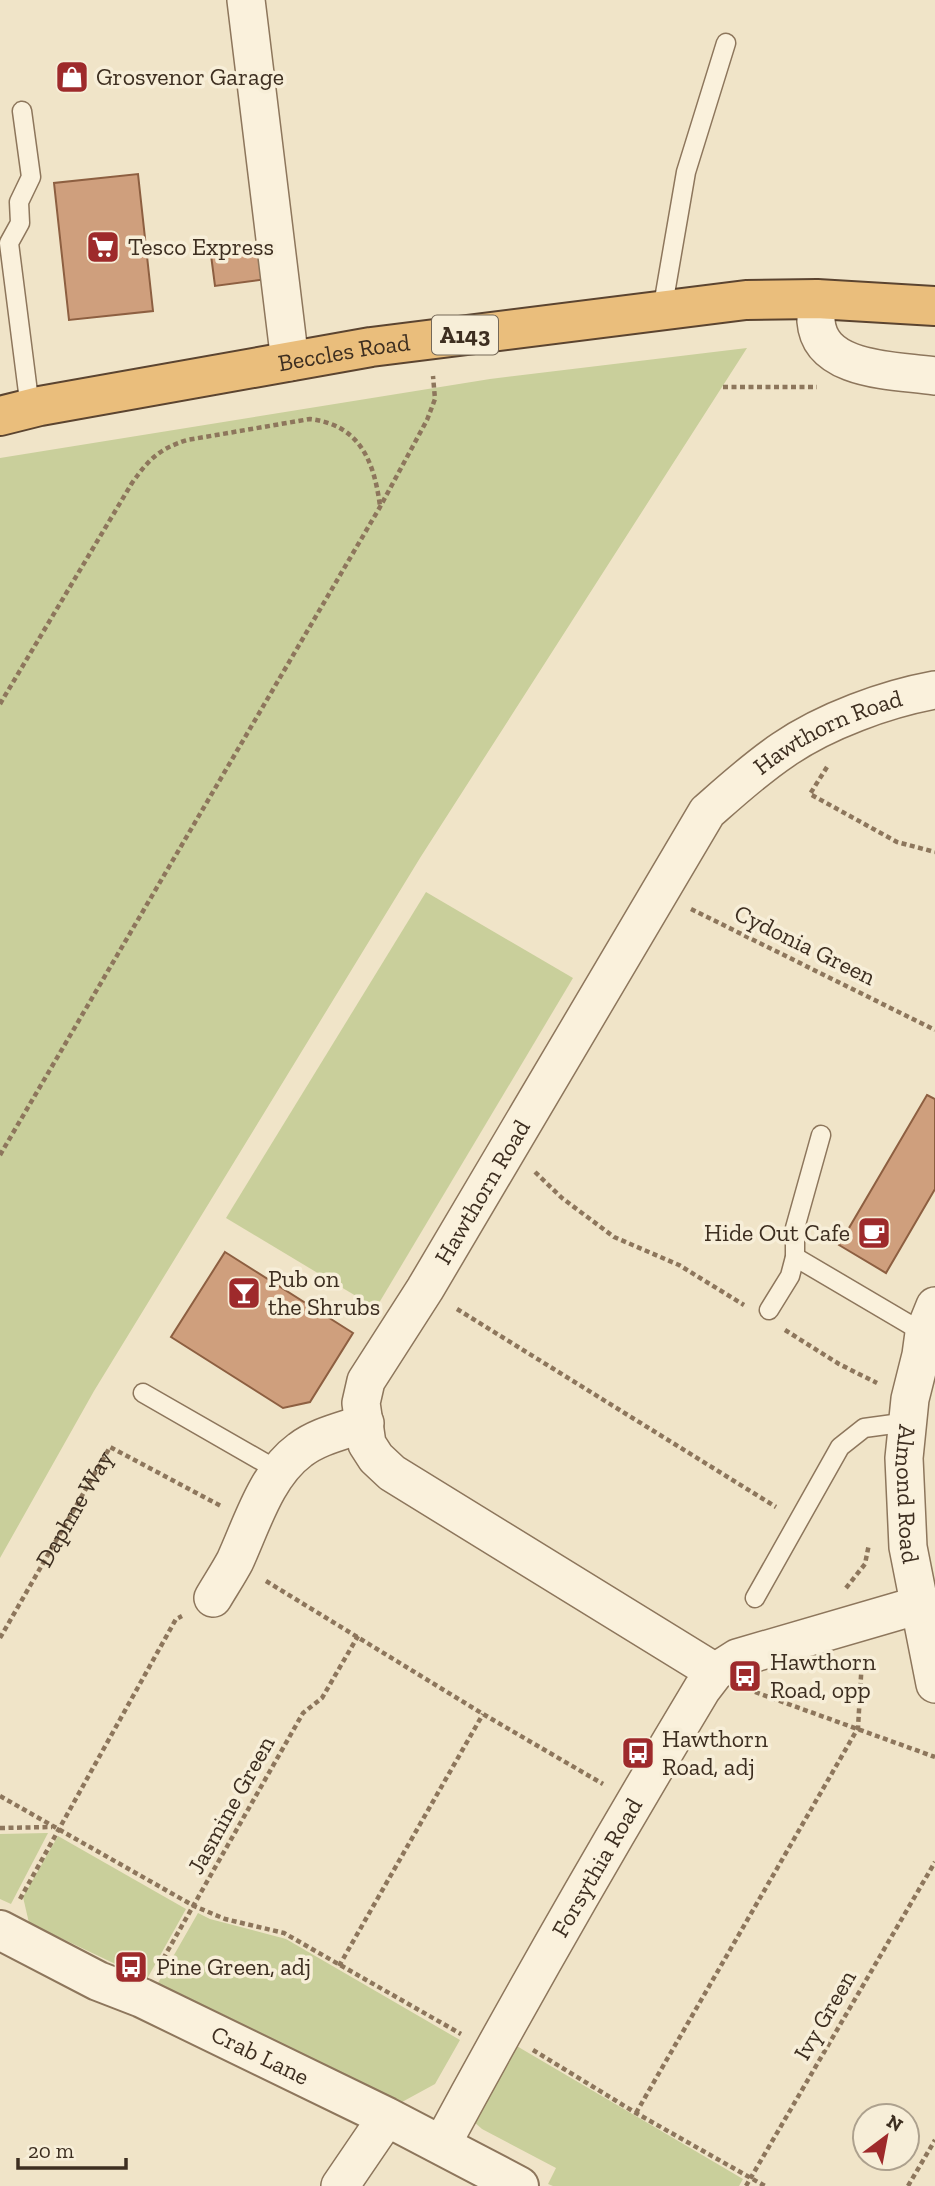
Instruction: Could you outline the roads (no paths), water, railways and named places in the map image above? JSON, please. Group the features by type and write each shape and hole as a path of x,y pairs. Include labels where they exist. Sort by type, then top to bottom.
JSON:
{"highway":[{"name":"Beccles Road","path":"15,412 427,340 746,300 817,299 935,306"}],"street":[{"path":"246,0 290,362"},
{"path":"817,299 816,323 824,344 841,359 858,366 935,376"},
{"name":"Hawthorn Road","path":"715,1672 392,1473 376,1458 367,1444 361,1403 366,1381 425,1289 708,812 742,781 785,748 878,705 935,690"},
{"name":"Almond Road","path":"929,1320 909,1411 904,1458 908,1547 935,1684"},
{"path":"213,1598 234,1563 251,1522 279,1471 299,1450 317,1440 365,1423"},
{"name":"Forsythia Road","path":"442,2144 634,1802 715,1672 737,1658 919,1605"},
{"name":"Crab Lane","path":"1,1931 98,1981 142,1998 442,2144 519,2186"},
{"path":"340,2186 387,2117"}],"lane":[{"path":"662,312 686,172 726,43"},
{"path":"15,412 9,243 20,223 19,202 31,177 22,111"},
{"path":"769,1310 790,1276 795,1257 795,1228 821,1135"},
{"path":"795,1257 929,1320"},
{"path":"143,1393 279,1471"},
{"path":"755,1598 840,1447 864,1428 909,1411"}],"place":[{"name":"Grosvenor Garage","path":"72,77"},
{"name":"Tesco Express","path":"103,247"},
{"name":"Hide Out Cafe","path":"874,1233"},
{"name":"Pub on the Shrubs","path":"244,1293"},
{"name":"Hawthorn Road, opp","path":"745,1676"},
{"name":"Hawthorn Road, adj","path":"638,1753"},
{"name":"Pine Green, adj","path":"131,1967"}]}
